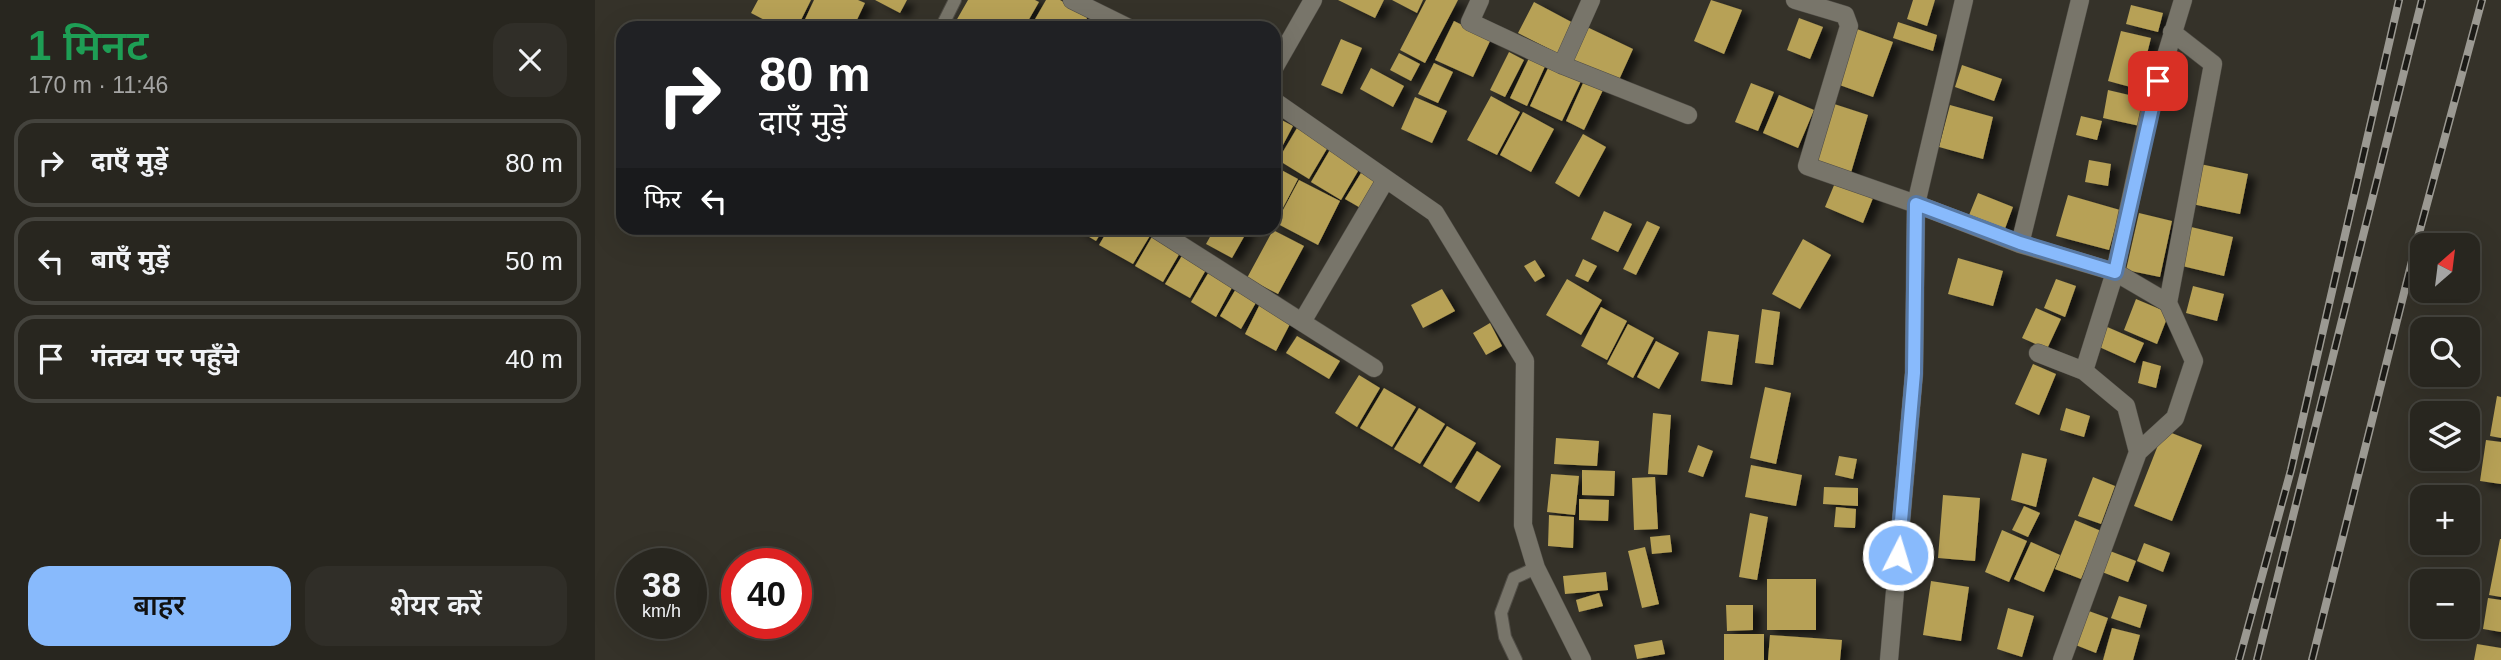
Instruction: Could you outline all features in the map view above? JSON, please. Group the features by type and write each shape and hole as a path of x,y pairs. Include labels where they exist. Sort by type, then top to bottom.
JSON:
{"street":[{"path":"1072,0 1115,21"},
{"path":"1281,56 1313,0"},
{"path":"1480,0 1470,22 1562,65 1689,115"},
{"path":"1562,65 1591,0"},
{"path":"1795,0 1845,15 1849,26 1807,166 2020,243 2115,272 2168,303"},
{"path":"1889,660 1914,373 1916,204 1965,0"},
{"path":"2020,243 2080,0"},
{"path":"2084,371 2115,272 2151,105 2183,0"},
{"path":"2061,660 2138,452 2175,418 2194,361 2168,303 2213,65 2172,32"},
{"path":"1281,106 1435,213 1525,360 1523,524 1537,568 1582,660"},
{"path":"1302,322 1386,179"},
{"path":"1165,235 1374,368"},
{"path":"2038,353 2084,371 2126,406 2138,452"}],"lane":[{"path":"944,21 955,0"},
{"path":"1516,660 1505,638 1501,612 1514,578 1537,568"}],"building":[{"path":"758,0 811,0 800,21 766,21 751,13"},
{"path":"814,0 858,0 865,3 856,21 804,21"},
{"path":"875,0 907,0 900,13"},
{"path":"968,0 1039,2 1028,21 956,21"},
{"path":"1046,0 1060,0 1088,16 1086,21 1034,21"},
{"path":"1338,0 1384,0 1375,18"},
{"path":"1392,0 1423,0 1417,13"},
{"path":"1426,0 1458,0 1425,63 1400,50"},
{"path":"1711,0 1742,10 1724,54 1694,41"},
{"path":"1913,0 1935,0 1927,26 1907,19"},
{"path":"1534,2 1577,25 1561,55 1518,33"},
{"path":"2131,5 2163,13 2158,32 2126,24"},
{"path":"1799,18 1823,27 1810,59 1787,50"},
{"path":"1454,21 1491,39 1473,77 1435,60"},
{"path":"1898,22 1937,35 1933,51 1893,38"},
{"path":"1587,27 1633,49 1618,82 1572,60"},
{"path":"1854,28 1893,42 1873,97 1834,83"},
{"path":"2121,31 2151,38 2138,89 2108,81"},
{"path":"1341,39 1362,48 1342,94 1321,85"},
{"path":"1509,52 1524,60 1505,97 1490,90"},
{"path":"1399,53 1420,64 1411,81 1390,70"},
{"path":"1531,54 1547,62 1527,106 1510,98"},
{"path":"1434,63 1453,72 1438,103 1418,94"},
{"path":"1550,64 1582,79 1562,121 1530,106"},
{"path":"1962,65 2002,79 1994,101 1955,87"},
{"path":"1371,68 1404,86 1393,107 1360,89"},
{"path":"1584,81 1603,90 1584,130 1566,121"},
{"path":"1751,83 1774,92 1758,131 1735,122"},
{"path":"2108,90 2146,99 2140,126 2103,118"},
{"path":"1779,95 1814,110 1798,148 1763,133"},
{"path":"1491,96 1520,112 1497,155 1467,140"},
{"path":"1415,97 1447,111 1432,143 1401,129"},
{"path":"1828,102 1868,115 1850,176 1809,164"},
{"path":"1950,105 1993,117 1983,159 1939,147"},
{"path":"1523,112 1554,129 1531,172 1500,155"},
{"path":"2081,116 2102,121 2097,140 2076,135"},
{"path":"1281,120 1293,126 1281,149"},
{"path":"1297,128 1328,147 1309,179 1281,162 1281,155"},
{"path":"1583,134 1606,147 1579,197 1555,183"},
{"path":"1331,148 1361,166 1341,200 1311,182"},
{"path":"2089,160 2111,164 2108,186 2085,182"},
{"path":"2200,164 2248,174 2240,214 2192,204"},
{"path":"1281,170 1298,179 1281,212"},
{"path":"1361,173 1380,183 1364,210 1345,199"},
{"path":"1837,178 1875,193 1863,223 1825,207"},
{"path":"1299,180 1340,201 1318,245 1281,226 1281,214"},
{"path":"1978,193 2013,207 2003,234 1967,220"},
{"path":"2068,195 2120,210 2109,250 2056,236"},
{"path":"1604,211 1632,224 1618,252 1591,239"},
{"path":"2139,213 2172,221 2160,277 2126,270"},
{"path":"1647,221 1660,227 1636,275 1623,269"},
{"path":"2187,226 2233,237 2224,276 2178,265"},
{"path":"1281,234 1304,246 1278,294 1247,278 1270,235"},
{"path":"1086,235 1100,235 1096,241"},
{"path":"1105,235 1150,235 1133,264 1099,245"},
{"path":"1153,235 1181,251 1163,282 1135,266"},
{"path":"1211,235 1245,235 1232,258 1206,244"},
{"path":"1803,239 1831,255 1800,309 1772,294"},
{"path":"1183,254 1207,268 1190,298 1165,284"},
{"path":"1958,258 2003,271 1993,306 1948,294"},
{"path":"1583,259 1597,266 1588,282 1575,276"},
{"path":"1535,260 1545,276 1535,282 1524,266"},
{"path":"1210,270 1234,284 1216,317 1191,302"},
{"path":"1567,279 1602,300 1581,335 1546,315"},
{"path":"2056,279 2076,286 2065,317 2044,308"},
{"path":"2193,286 2224,294 2217,321 2186,313"},
{"path":"1237,287 1258,299 1241,329 1220,316"},
{"path":"1442,289 1455,311 1423,328 1411,305"},
{"path":"2136,299 2169,313 2157,344 2124,330"},
{"path":"1260,304 1291,322 1276,351 1245,334"},
{"path":"1601,307 1627,321 1607,360 1581,346"},
{"path":"2036,308 2061,319 2047,349 2022,338"},
{"path":"1762,309 1780,312 1773,365 1755,363"},
{"path":"1490,323 1502,346 1486,355 1473,333"},
{"path":"1628,324 1654,338 1633,378 1607,364"},
{"path":"2105,326 2144,343 2135,363 2097,346"},
{"path":"1708,331 1739,335 1732,385 1701,381"},
{"path":"1297,336 1340,361 1329,379 1286,353"},
{"path":"1656,341 1679,353 1659,389 1637,377"},
{"path":"2143,361 2161,366 2156,388 2138,383"},
{"path":"2033,364 2056,374 2039,415 2015,404"},
{"path":"1359,375 1380,388 1357,427 1335,413"},
{"path":"1765,387 1791,393 1776,464 1750,458"},
{"path":"1384,388 1416,407 1392,447 1360,428"},
{"path":"2497,396 2501,397 2501,438 2490,436"},
{"path":"1419,408 1445,424 1420,464 1394,449"},
{"path":"2066,408 2090,416 2084,437 2060,430"},
{"path":"1653,413 1671,415 1667,475 1648,474"},
{"path":"1447,426 1476,443 1451,483 1423,466"},
{"path":"2164,430 2202,445 2172,521 2134,506"},
{"path":"1556,438 1599,441 1597,466 1554,464"},
{"path":"2486,440 2501,442 2501,484 2480,481"},
{"path":"1698,445 1713,451 1703,477 1688,472"},
{"path":"1477,451 1501,466 1479,502 1455,488"},
{"path":"2022,453 2047,459 2036,507 2011,500"},
{"path":"1839,456 1857,459 1853,479 1835,475"},
{"path":"1751,465 1802,475 1796,506 1745,497"},
{"path":"1582,470 1615,471 1614,496 1582,495"},
{"path":"1551,474 1579,476 1575,515 1547,512"},
{"path":"1655,477 1658,529 1634,530 1632,478"},
{"path":"2093,477 2115,486 2101,524 2078,516"},
{"path":"1824,487 1858,488 1858,506 1823,504"},
{"path":"1943,495 1980,498 1975,561 1938,558"},
{"path":"1579,499 1609,500 1608,521 1579,520"},
{"path":"2024,506 2040,513 2028,537 2012,530"},
{"path":"1836,507 1856,509 1855,528 1834,527"},
{"path":"1750,513 1768,517 1757,580 1739,577"},
{"path":"1549,515 1574,517 1573,548 1548,546"},
{"path":"2075,520 2101,531 2081,579 2055,569"},
{"path":"2002,530 2027,541 2009,582 1985,572"},
{"path":"1670,535 1672,552 1652,554 1650,537"},
{"path":"2501,539 2501,597 2489,595"},
{"path":"2031,542 2060,555 2044,592 2014,579"},
{"path":"2144,543 2170,553 2163,572 2137,561"},
{"path":"1645,547 1659,604 1642,608 1628,551"},
{"path":"2110,551 2136,561 2128,582 2102,572"},
{"path":"1606,572 1608,590 1565,594 1563,576"},
{"path":"1767,579 1816,579 1816,630 1767,630"},
{"path":"1931,581 1969,587 1961,641 1923,635"},
{"path":"1599,593 1603,606 1579,612 1576,600"},
{"path":"2119,596 2147,605 2140,628 2111,618"},
{"path":"2488,598 2501,600 2501,632 2483,629"},
{"path":"1726,605 1753,605 1753,630 1727,631"},
{"path":"2008,608 2034,616 2022,657 1997,649"},
{"path":"2086,610 2108,618 2096,653 2073,644"},
{"path":"2112,628 2140,635 2133,660 2103,660"},
{"path":"1724,634 1764,634 1764,660 1724,660"},
{"path":"1770,635 1842,640 1840,660 1768,660"},
{"path":"1662,640 1665,654 1637,659 1634,645"},
{"path":"2477,644 2501,648 2501,660 2474,660"}],"railway":[{"path":"2239,660 2291,470 2399,0"},
{"path":"2257,660 2422,0"},
{"path":"2312,660 2418,237 2482,0"}],"route":[{"path":"1898,555 1914,373 1916,204 2020,243 2115,272 2158,81"}]}
